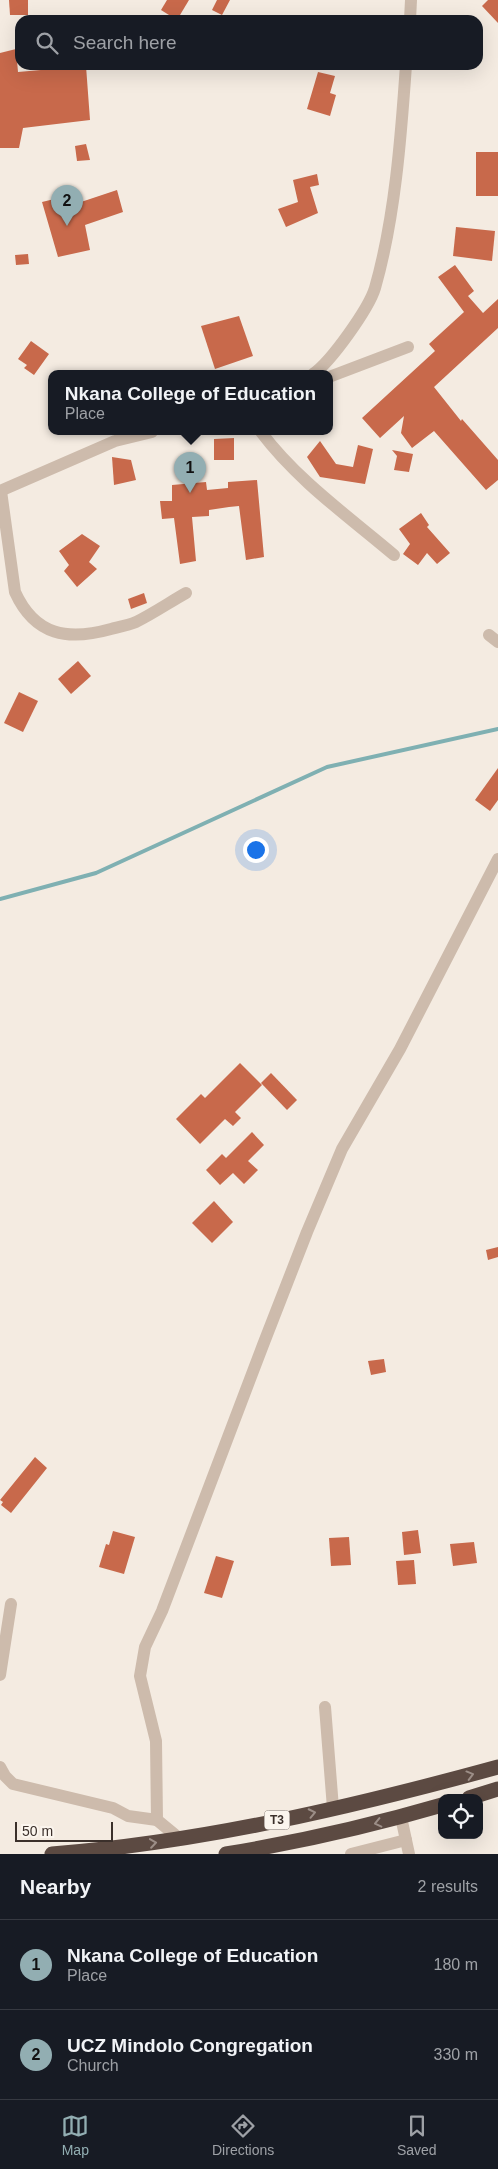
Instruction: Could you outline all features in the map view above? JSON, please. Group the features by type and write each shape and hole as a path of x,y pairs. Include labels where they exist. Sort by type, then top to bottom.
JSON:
{"highway":[{"name":"T3","path":"52,1854 180,1840 395,1795 498,1767"},
{"path":"482,1794 498,1789"},
{"name":"T3","path":"226,1854 288,1844 438,1806"}],"street":[{"path":"410,15 411,0"},
{"path":"317,370 348,336 374,290 387,232 401,134 406,70"},
{"path":"333,375 408,347"},
{"path":"140,435 115,441 0,491 15,592 20,604 31,618 46,629 79,636 90,635 135,622 186,593"},
{"path":"264,435 284,459 340,511 394,555"},
{"path":"157,1820 156,1741 140,1676 145,1647 162,1611 286,1284 342,1149 400,1050 498,859"},
{"path":"0,1675 11,1604"},
{"path":"325,1707 333,1808"},
{"path":"0,1767 13,1784 113,1808 128,1816 157,1820 180,1840"},
{"path":"400,1817 409,1854"},
{"path":"351,1854 406,1840"}],"building":[{"path":"9,0 28,0 28,15 10,15"},
{"path":"167,0 189,0 180,15 169,15 161,10"},
{"path":"217,0 230,0 222,15 212,10"},
{"path":"488,0 498,0 498,23 482,6"},
{"path":"15,49 15,70 18,70 18,72 86,70 90,120 23,128 19,148 0,148 0,53"},
{"path":"318,72 335,76 330,93 336,95 330,116 307,109"},
{"path":"86,144 90,160 77,161 75,146"},
{"path":"476,152 498,152 498,196 476,196"},
{"path":"317,174 319,185 310,187 318,213 286,227 278,209 298,202 293,180"},
{"path":"117,190 123,212 85,225 90,250 58,257 42,202 79,193 81,202"},
{"path":"456,227 495,231 492,261 453,256"},
{"path":"28,254 29,264 16,265 15,255"},
{"path":"455,265 474,291 468,296 483,313 498,299 498,328 434,387 461,421 462,419 498,460 498,480 486,490 434,431 412,448 401,433 404,416 380,438 362,418 435,351 429,344 464,312 438,277"},
{"path":"239,316 253,356 215,369 201,326"},
{"path":"31,341 49,354 34,375 24,368 27,365 18,359"},
{"path":"234,438 234,460 214,460 214,439"},
{"path":"320,441 336,464 353,467 358,445 373,449 365,484 320,477 307,457"},
{"path":"392,450 413,454 409,472 394,470 397,456"},
{"path":"112,457 131,460 136,480 114,485"},
{"path":"257,480 264,557 246,560 239,506 209,510 209,516 192,517 196,561 180,564 174,518 162,519 160,501 172,501 172,485 206,482 207,490 228,488 228,482"},
{"path":"421,513 429,525 427,527 450,553 437,564 427,553 418,565 403,554 410,544 399,529"},
{"path":"82,534 100,546 89,562 97,569 77,587 64,571 69,565 59,551"},
{"path":"144,593 147,603 131,609 128,599"},
{"path":"78,661 91,676 71,694 58,679"},
{"path":"19,692 38,701 23,732 4,723"},
{"path":"498,768 498,800 490,811 475,800"},
{"path":"240,1063 262,1085 235,1112 241,1118 233,1126 225,1119 200,1144 176,1119 201,1094 205,1098"},
{"path":"271,1073 297,1100 287,1110 261,1083"},
{"path":"252,1132 264,1145 248,1161 258,1170 244,1184 233,1173 220,1185 206,1170 222,1154 226,1158"},
{"path":"214,1201 233,1222 212,1243 192,1223"},
{"path":"498,1247 498,1257 488,1260 486,1250"},
{"path":"384,1359 386,1372 371,1375 368,1361"},
{"path":"35,1457 47,1468 11,1513 1,1505 3,1502 0,1500"},
{"path":"418,1530 421,1553 404,1555 402,1532"},
{"path":"113,1531 135,1537 124,1574 99,1567 106,1544 109,1545"},
{"path":"349,1537 351,1565 331,1566 329,1538"},
{"path":"474,1542 477,1563 453,1566 450,1544"},
{"path":"216,1556 234,1561 222,1598 204,1593"},
{"path":"414,1560 416,1584 398,1585 396,1561"}],"waterway":[{"path":"0,899 96,873 327,767 498,729"}],"place":[{"name":"UCZ Mindolo Congregation","path":"67,226"},
{"name":"Nkana College of Education","path":"190,493"}]}
